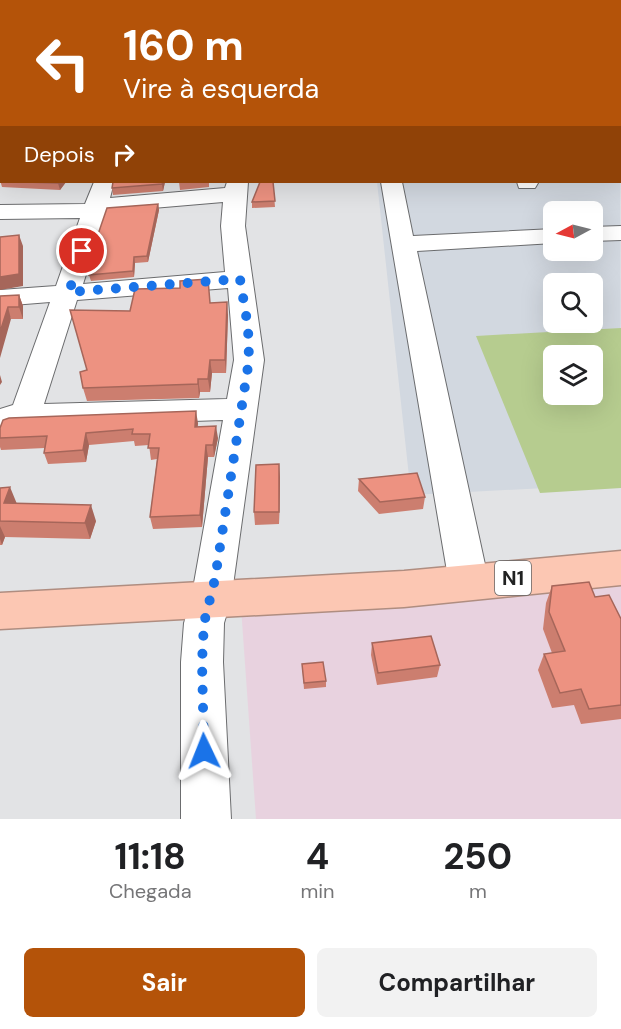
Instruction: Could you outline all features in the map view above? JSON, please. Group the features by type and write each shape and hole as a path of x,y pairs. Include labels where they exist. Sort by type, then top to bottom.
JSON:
{"highway":[{"name":"N1","path":"0,611 469,583 621,568"}],"street":[{"path":"391,183 469,583"},
{"path":"0,212 99,199 236,188 233,220 249,344 243,409 211,600 204,623 202,662 206,819"},
{"path":"99,199 69,292 12,418 243,409"},
{"path":"603,233 621,232"},
{"path":"404,244 543,237"},
{"path":"0,298 240,279"}],"shaded area":[{"path":"377,183 620,183 621,484 411,495"},
{"path":"621,584 621,819 256,819 241,607"}],"green space":[{"path":"621,328 621,488 540,493 476,336 543,332 603,333 603,329"}],"building":[{"path":"113,183 162,183 162,184 112,188"},
{"path":"260,183 273,183 275,201 252,202"},
{"path":"158,204 147,256 134,257 133,271 89,275 95,249 93,249 107,208"},
{"path":"19,235 19,274 0,277 0,237"},
{"path":"208,279 210,303 227,302 225,360 210,360 208,379 198,379 198,384 83,388 80,372 87,370 70,310 130,311 135,289 180,288 180,281"},
{"path":"19,295 19,307 8,307 0,332 0,296"},
{"path":"196,411 195,427 216,426 213,445 206,445 200,515 150,517 159,448 148,448 150,434 132,434 133,429 86,433 83,450 44,453 47,436 0,438 3,420 9,418"},
{"path":"279,464 279,512 254,512 256,465"},
{"path":"417,473 425,497 380,502 359,479"},
{"path":"10,487 4,503 91,505 85,523 0,521 0,488"},
{"path":"589,582 595,597 609,595 621,619 621,705 589,709 581,689 560,693 544,654 565,651 549,612 552,586"},
{"path":"431,636 440,665 378,673 372,643"},
{"path":"323,662 326,681 304,683 302,664"}],"route":[{"path":"82,251 69,292 240,279 248,327 249,360 215,579 204,623 202,662 204,751"}]}
